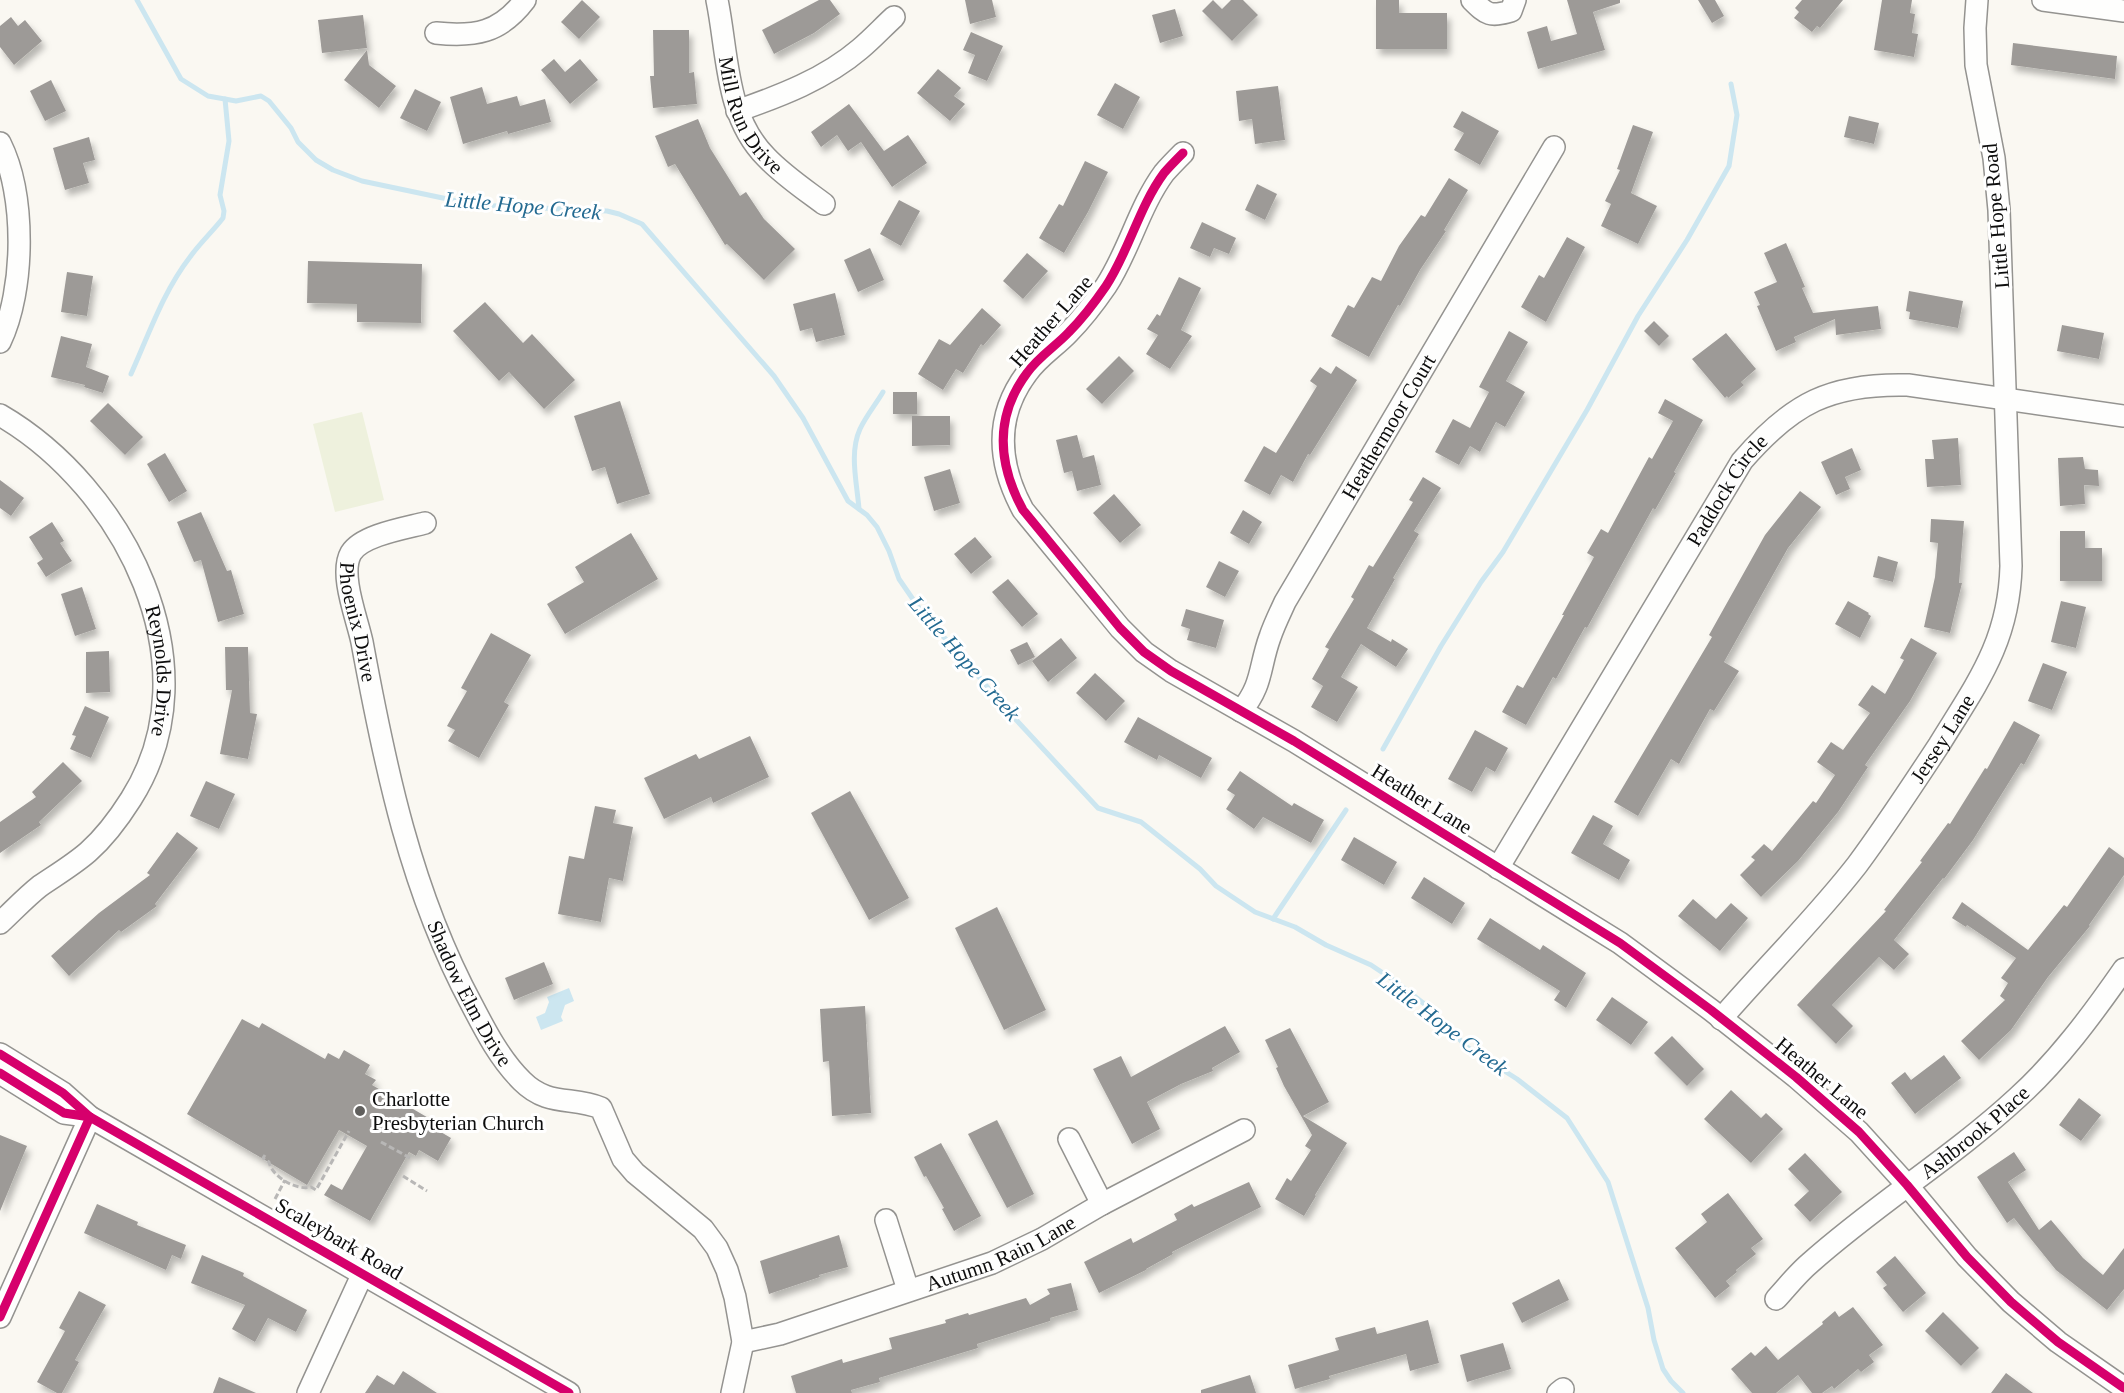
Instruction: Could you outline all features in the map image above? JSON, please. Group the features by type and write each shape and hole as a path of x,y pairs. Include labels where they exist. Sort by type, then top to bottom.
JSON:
{"street":[{"path":"436,33 452,35 492,29 508,19 525,0"},
{"name":"Mill Run Drive","path":"717,0 737,111 752,140 764,156 781,172 824,204"},
{"path":"1472,0 1484,12 1495,15 1511,11 1515,0"},
{"name":"Little Hope Road","path":"1977,0 1974,28 1976,65 1994,158 1999,210 2006,398"},
{"path":"2043,0 2124,11"},
{"path":"737,111 775,98 830,70 860,49 894,16"},
{"path":"0,143 14,187 20,255 16,291 0,342"},
{"name":"Heathermoor Court","path":"1240,711 1252,697 1259,682 1270,636 1285,602 1554,147"},
{"name":"Heather Lane","path":"1183,153 1164,173 1150,195 1106,285 1082,318 1033,365 1020,384 1006,416 1002,440 1003,456 1011,490 1023,510 1120,628 1144,652 1171,671 1304,747 1620,943 1796,1077 1859,1132 1967,1257 2011,1302 2058,1342 2121,1379"},
{"name":"Paddock Circle","path":"1498,868 1742,461 1766,434 1801,407 1850,388 1879,384 1908,385 2124,416"},
{"name":"Jersey Lane","path":"1721,1019 1856,866 1904,799 1982,677 1996,647 2006,616 2010,583 2006,398"},
{"name":"Reynolds Drive","path":"0,415 25,429 57,456 98,501 120,536 146,590 157,624 163,660 164,690 155,740 147,766 132,797 113,825 89,850 61,873 41,885 0,923"},
{"name":"Phoenix Drive","path":"380,736 359,626 346,575 347,563 352,552 360,543 425,523"},
{"name":"Shadow Elm Drive","path":"380,736 407,845 432,918 458,978 486,1033 504,1060 522,1081 538,1094 602,1108 623,1159 635,1173 703,1229 717,1248 727,1270 735,1297 743,1342 732,1393"},
{"name":"Ashbrook Place","path":"1776,1299 1809,1264 1907,1185 1975,1135 2031,1085 2089,1017 2124,969"},
{"name":"Scaleybark Road","path":"0,1054 63,1093 90,1117 569,1393"},
{"name":"Scaleybark Road","path":"0,1073 64,1113 90,1117"},
{"path":"0,1317 90,1117"},
{"name":"Autumn Rain Lane","path":"743,1342 780,1334 992,1263 1042,1239 1102,1204 1244,1130"},
{"path":"1069,1139 1102,1204"},
{"path":"886,1220 909,1290"},
{"path":"308,1393 363,1273"}],"path":[{"path":"265,1155 263,1158 269,1162 272,1170 285,1180 297,1186 311,1187 316,1190 349,1131"},
{"path":"381,1142 412,1159"},
{"path":"403,1176 427,1191"},
{"path":"275,1199 285,1180"}],"green space":[{"path":"362,412 384,500 335,512 313,424"}],"water":[{"path":"569,988 574,1001 565,1005 561,1017 563,1021 541,1030 536,1017 545,1013 549,1002 547,997"}],"building":[{"path":"582,0 600,17 579,39 561,22"},
{"path":"819,0 830,0 840,14 814,33 774,54 762,30"},
{"path":"965,0 992,0 996,17 970,24"},
{"path":"1213,0 1222,9 1231,0 1243,0 1258,15 1232,41 1202,11"},
{"path":"1376,0 1399,0 1399,13 1447,13 1447,49 1376,49"},
{"path":"1567,0 1620,0 1620,3 1593,12 1605,50 1538,69 1527,32 1547,26 1551,41 1577,34"},
{"path":"1698,0 1715,0 1724,16 1712,23"},
{"path":"1802,0 1843,0 1820,28 1817,26 1812,32 1794,18 1799,12 1795,8"},
{"path":"1882,0 1912,0 1910,13 1915,14 1912,33 1918,34 1914,57 1874,50"},
{"path":"1175,9 1183,36 1160,43 1152,15"},
{"path":"363,15 367,48 322,53 318,20"},
{"path":"11,17 18,26 25,20 42,41 14,65 0,47 0,26"},
{"path":"653,30 689,30 689,73 694,72 697,104 653,108 650,76 654,76"},
{"path":"971,32 1003,46 987,81 968,73 975,55 963,50"},
{"path":"2013,43 2117,56 2115,79 2011,65"},
{"path":"367,50 369,65 396,86 379,108 344,80"},
{"path":"554,59 565,72 580,59 598,80 570,104 541,70"},
{"path":"938,69 961,88 954,96 965,104 950,121 917,93"},
{"path":"51,80 66,111 45,121 30,91"},
{"path":"1115,83 1140,97 1123,129 1097,115"},
{"path":"1278,86 1285,140 1255,144 1252,119 1239,121 1236,91"},
{"path":"482,87 487,104 517,96 520,106 545,99 551,122 508,134 507,131 463,144 450,97"},
{"path":"415,89 441,102 427,131 400,118"},
{"path":"849,104 884,151 908,135 927,163 892,187 861,142 848,151 837,135 821,147 811,132"},
{"path":"1462,111 1499,131 1480,165 1454,150 1464,133 1453,127"},
{"path":"1849,116 1879,123 1874,144 1844,137"},
{"path":"698,119 710,148 740,196 746,192 764,219 795,249 764,280 727,244 725,245 675,164 668,167 655,136"},
{"path":"1633,125 1653,132 1631,193 1657,206 1638,244 1601,226 1611,204 1605,201 1620,170 1617,169"},
{"path":"89,137 95,160 83,163 89,183 65,190 53,148"},
{"path":"1085,161 1108,172 1064,253 1039,238 1059,204 1063,206"},
{"path":"1449,178 1468,190 1444,230 1446,231 1400,306 1398,305 1369,357 1331,336 1348,305 1354,308 1372,277 1381,281 1399,246 1421,215 1425,217"},
{"path":"1257,184 1277,194 1265,220 1245,210"},
{"path":"899,200 920,211 901,246 880,234"},
{"path":"1202,222 1236,238 1229,254 1214,248 1210,257 1190,248"},
{"path":"1567,237 1585,247 1546,322 1521,307 1539,275 1544,278"},
{"path":"1786,243 1805,287 1802,288 1813,313 1878,306 1881,329 1836,335 1835,319 1794,337 1796,342 1776,351 1757,306 1760,305 1754,292 1777,282 1764,253"},
{"path":"870,248 884,280 858,292 844,260"},
{"path":"1027,253 1048,271 1023,299 1003,281"},
{"path":"308,261 422,264 421,323 357,322 357,304 307,303"},
{"path":"67,272 93,276 87,316 61,312"},
{"path":"1179,277 1201,288 1181,330 1192,336 1170,369 1146,354 1158,335 1147,329 1157,314 1160,316"},
{"path":"1909,291 1963,301 1958,328 1909,319 1910,312 1906,311"},
{"path":"835,293 845,335 816,342 812,328 800,331 793,304"},
{"path":"485,302 523,343 532,334 575,380 544,409 509,372 499,381 453,331"},
{"path":"982,308 1001,325 983,346 981,344 963,373 956,369 943,390 918,374 939,339 950,345"},
{"path":"1654,321 1669,336 1659,346 1644,331"},
{"path":"2062,325 2104,333 2099,359 2057,351"},
{"path":"1509,331 1528,342 1506,381 1525,392 1505,427 1496,422 1480,452 1470,446 1459,465 1435,452 1453,419 1470,428 1489,392 1479,387"},
{"path":"1726,333 1756,369 1741,382 1744,385 1728,398 1727,396 1725,398 1692,359"},
{"path":"61,336 92,344 86,367 109,376 103,393 84,387 85,385 51,377"},
{"path":"1119,356 1134,371 1102,404 1086,389"},
{"path":"1336,366 1357,380 1310,455 1308,454 1293,482 1281,475 1270,495 1244,481 1264,446 1276,453 1317,386 1310,381 1320,367 1331,374"},
{"path":"893,392 917,392 917,414 893,414"},
{"path":"1665,399 1703,420 1674,472 1676,473 1655,510 1653,508 1587,628 1585,627 1556,679 1553,677 1526,725 1502,712 1517,685 1523,688 1564,615 1562,615 1594,557 1587,553 1601,529 1608,533 1649,457 1652,459 1673,421 1658,413"},
{"path":"620,401 650,494 617,504 605,467 592,471 574,416"},
{"path":"108,403 143,437 125,455 90,421"},
{"path":"912,416 950,416 950,445 912,446"},
{"path":"1077,435 1083,458 1094,455 1101,485 1077,491 1072,471 1064,473 1056,440"},
{"path":"1958,438 1961,485 1927,487 1925,459 1934,459 1932,440"},
{"path":"1852,448 1861,470 1845,477 1850,489 1836,495 1821,462"},
{"path":"165,453 187,491 169,502 147,464"},
{"path":"2083,457 2085,469 2098,470 2099,486 2084,485 2085,504 2060,506 2058,458"},
{"path":"950,469 960,503 934,511 924,477"},
{"path":"1423,477 1441,488 1414,531 1419,534 1367,628 1408,649 1396,667 1361,644 1341,677 1358,687 1337,722 1311,707 1323,686 1312,679 1329,649 1325,647 1354,599 1351,597 1369,565 1373,567 1413,502 1409,500"},
{"path":"0,480 24,498 11,516 0,508"},
{"path":"1800,491 1821,507 1788,548 1724,662 1739,671 1714,711 1710,709 1679,764 1671,759 1638,816 1614,802 1712,637 1709,635 1765,535"},
{"path":"1114,494 1141,525 1120,543 1093,513"},
{"path":"1243,510 1262,522 1249,544 1230,533"},
{"path":"201,512 227,571 231,570 244,614 218,622 201,560 194,562 177,522"},
{"path":"1931,519 1964,521 1959,583 1962,583 1950,633 1924,627 1935,577 1938,543 1930,542"},
{"path":"52,522 64,541 60,543 72,561 46,577 37,563 43,559 29,537"},
{"path":"2060,531 2085,531 2085,548 2102,548 2102,581 2060,581"},
{"path":"631,533 658,579 565,634 547,604 584,582 575,567"},
{"path":"975,537 992,557 971,574 954,554"},
{"path":"1878,556 1898,562 1893,582 1873,577"},
{"path":"1219,561 1239,571 1225,597 1206,587"},
{"path":"1008,579 1038,614 1022,627 992,592"},
{"path":"82,587 96,629 75,636 61,594"},
{"path":"1848,601 1871,616 1860,638 1835,624"},
{"path":"2061,601 2086,607 2076,648 2051,642"},
{"path":"1186,609 1224,620 1216,648 1187,640 1190,629 1181,626"},
{"path":"491,633 531,655 504,702 509,705 479,758 448,741 455,730 447,726 467,691 461,688"},
{"path":"1061,638 1077,658 1048,682 1032,661"},
{"path":"1911,638 1937,653 1910,701 1865,765 1868,767 1838,812 1798,861 1761,897 1740,875 1755,860 1751,857 1764,844 1772,851 1813,801 1816,803 1835,775 1817,762 1831,742 1843,750 1870,713 1858,705 1872,685 1885,694 1904,660 1900,658"},
{"path":"1027,642 1035,657 1018,665 1010,650"},
{"path":"225,647 248,647 250,713 257,714 248,759 220,754 232,690 226,690"},
{"path":"109,651 110,692 86,693 86,652"},
{"path":"2043,663 2067,672 2052,710 2028,701"},
{"path":"1095,673 1125,701 1106,721 1076,693"},
{"path":"85,706 109,717 91,758 70,749 76,736 72,735"},
{"path":"1138,717 1212,758 1201,778 1159,755 1157,760 1124,742"},
{"path":"2014,721 2040,735 2024,765 2021,763 1973,840 1894,940 1909,954 1894,970 1879,957 1832,1005 1853,1026 1836,1044 1797,1005 1886,911 1884,910 1922,862 1920,861 1948,823 1950,824 1985,768 1987,769"},
{"path":"1475,730 1508,748 1495,772 1486,767 1472,792 1448,779"},
{"path":"750,736 769,777 713,803 711,797 664,819 644,778 696,754 699,759"},
{"path":"63,762 82,781 39,822 41,825 0,853 0,822 36,797 32,792"},
{"path":"1240,771 1292,806 1294,803 1324,820 1311,843 1263,817 1254,829 1226,809 1235,795 1227,790"},
{"path":"206,781 235,794 219,829 190,816"},
{"path":"850,791 909,898 869,920 811,813"},
{"path":"595,806 616,810 613,823 633,827 623,881 609,878 601,922 558,914 569,856 584,859"},
{"path":"1593,815 1613,826 1603,844 1630,860 1619,880 1571,853"},
{"path":"177,832 198,848 155,904 157,906 121,932 119,930 69,976 51,956 99,913 150,875 147,873"},
{"path":"1354,837 1397,862 1384,885 1341,860"},
{"path":"2109,847 2124,858 2124,875 2090,926 2048,977 2011,1030 1979,1060 1961,1041 2005,1000 2000,996 2008,983 2001,978 2016,958 1967,925 1966,927 1952,918 1962,902 2028,950 2064,905 2067,907"},
{"path":"1424,877 1465,903 1452,924 1411,898"},
{"path":"1693,899 1716,919 1731,903 1748,918 1720,951 1678,916"},
{"path":"997,907 1046,1010 1004,1030 955,928"},
{"path":"1490,918 1540,950 1543,945 1586,973 1566,1008 1554,1000 1560,991 1477,939"},
{"path":"544,962 553,984 514,1000 505,978"},
{"path":"1612,997 1648,1022 1631,1045 1596,1020"},
{"path":"865,1006 871,1113 832,1116 829,1061 823,1062 820,1009"},
{"path":"242,1019 259,1028 262,1023 325,1059 328,1053 339,1059 344,1050 370,1065 365,1074 376,1080 372,1085 437,1123 434,1128 451,1138 438,1161 419,1150 416,1156 409,1152 370,1221 324,1195 331,1184 342,1190 367,1146 339,1130 307,1185 187,1114"},
{"path":"1225,1026 1240,1052 1212,1068 1213,1071 1181,1084 1147,1102 1160,1129 1132,1144 1093,1069 1121,1056 1131,1077"},
{"path":"1290,1028 1329,1102 1303,1116 1347,1143 1304,1216 1275,1199 1287,1178 1291,1181 1311,1150 1305,1146 1312,1135 1284,1086 1265,1040"},
{"path":"1672,1036 1704,1069 1687,1086 1654,1053"},
{"path":"1944,1055 1961,1078 1915,1114 1891,1083 1905,1072 1911,1080"},
{"path":"1731,1090 1761,1118 1766,1113 1783,1129 1751,1163 1704,1119"},
{"path":"2079,1098 2101,1115 2081,1141 2059,1125"},
{"path":"997,1120 1034,1194 1007,1208 968,1134"},
{"path":"0,1135 27,1146 0,1211"},
{"path":"941,1143 981,1216 954,1231 942,1209 944,1208 914,1157"},
{"path":"2014,1152 2026,1170 2008,1182 2039,1230 2051,1220 2083,1258 2103,1275 2124,1248 2124,1289 2107,1310 2056,1270 2014,1218 2007,1223 1977,1177"},
{"path":"1805,1153 1842,1192 1810,1222 1794,1205 1809,1191 1788,1169"},
{"path":"1249,1182 1261,1207 1172,1252 1173,1254 1146,1270 1099,1293 1084,1262 1131,1238 1133,1243 1177,1220 1174,1214 1192,1204 1194,1207"},
{"path":"1728,1193 1763,1239 1751,1248 1756,1254 1726,1281 1730,1286 1715,1298 1675,1248 1707,1222 1701,1214"},
{"path":"97,1204 138,1222 137,1225 186,1245 181,1259 172,1255 166,1270 84,1233"},
{"path":"839,1235 848,1267 819,1275 820,1277 769,1294 760,1261"},
{"path":"202,1255 244,1273 243,1276 307,1310 296,1332 268,1318 255,1342 232,1329 245,1305 191,1283"},
{"path":"1895,1256 1926,1293 1903,1312 1883,1288 1887,1285 1876,1272"},
{"path":"1559,1279 1569,1300 1522,1323 1512,1303"},
{"path":"1071,1283 1078,1310 977,1344 978,1348 879,1378 880,1382 851,1390 852,1393 796,1393 791,1376 842,1359 843,1363 892,1349 889,1338 946,1323 945,1320 968,1313 969,1315 1026,1298 1030,1305 1050,1294 1047,1289"},
{"path":"79,1291 106,1305 75,1360 79,1362 62,1393 57,1393 37,1382 65,1331 59,1328"},
{"path":"1853,1307 1883,1345 1869,1355 1874,1362 1861,1372 1858,1369 1834,1389 1832,1386 1822,1393 1812,1393 1798,1375 1776,1393 1752,1393 1731,1369 1751,1352 1755,1356 1766,1346 1778,1360 1823,1324 1822,1322 1835,1311 1839,1317"},
{"path":"1943,1312 1979,1348 1961,1366 1925,1331"},
{"path":"1428,1320 1439,1363 1410,1371 1406,1354 1329,1376 1330,1379 1295,1389 1288,1365 1339,1350 1335,1338 1375,1327 1377,1334"},
{"path":"1503,1343 1511,1369 1467,1382 1460,1355"},
{"path":"403,1371 437,1393 365,1393 377,1375 394,1385"},
{"path":"2006,1373 2033,1393 1991,1393"},
{"path":"1250,1375 1256,1393 1201,1393 1201,1390"},
{"path":"219,1377 256,1393 213,1393"}],"waterway":[{"name":"Little Hope Creek","path":"137,0 181,79 208,96 236,101 261,96 269,101 291,128 298,142 316,160 333,170 362,181 476,205 607,211 642,224 774,376 803,418 848,501 867,515 877,527 899,579 930,624 952,645 1006,709 1098,808 1141,822 1200,869 1216,886 1255,912 1295,927 1326,945 1371,965 1427,1006 1467,1047 1517,1079 1567,1118 1608,1182 1648,1308 1654,1340 1663,1369 1683,1393"},
{"path":"1383,749 1441,646 1481,582 1503,552 1587,410 1638,316 1687,240 1729,166 1737,115 1731,84"},
{"path":"131,374 157,314 180,270 223,218 224,211 220,195 229,141 225,99"},
{"path":"859,509 854,458 857,438 862,424 883,392"},
{"path":"1273,919 1346,810"}],"cycle path":[{"path":"1183,153 1155,186 1102,292 1074,327 1031,367 1016,390 1009,406 1003,441 1008,475 1023,510 1120,628 1144,652 1171,671 1294,741 1620,943 1711,1010 1796,1077 1859,1132 1967,1257 2011,1302 2058,1342 2124,1388"},
{"path":"0,1054 63,1093 90,1117 569,1393"},
{"path":"0,1073 64,1113 90,1117"},
{"path":"0,1317 90,1117"}],"place":[{"name":"Charlotte Presbyterian Church","path":"360,1111"}]}
